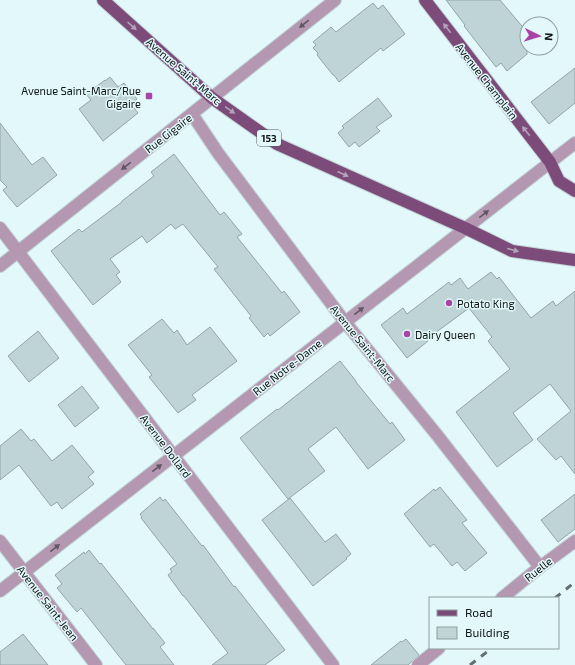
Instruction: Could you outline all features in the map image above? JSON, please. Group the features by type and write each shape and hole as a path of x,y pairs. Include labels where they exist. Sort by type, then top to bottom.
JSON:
{"main road":[{"name":"Avenue Saint-Marc","path":"103,0 212,98 277,144 465,228"},
{"name":"Avenue Champlain","path":"425,0 550,162 559,181 575,191"},
{"name":"153","path":"465,228 512,251 575,260"}],"street":[{"name":"Rue Gigaire","path":"0,266 335,0"},
{"name":"Avenue Saint-Marc","path":"192,114 218,154 345,322 437,435 540,567"},
{"name":"Rue Notre-Dame","path":"0,591 575,143"},
{"name":"Avenue Dollard","path":"0,228 333,665"},
{"name":"Ruelle","path":"503,597 575,541"},
{"name":"Avenue Saint-Jean","path":"0,542 96,665"},
{"path":"418,665 438,649"}],"building":[{"path":"446,0 500,0 519,23 519,56 525,56 507,71 501,63 496,67 464,26 465,25"},
{"path":"373,3 378,9 383,5 405,34 383,51 381,48 339,82 317,55 318,53 313,48 316,45 313,42 331,27 336,32"},
{"path":"575,68 575,103 549,124 531,102"},
{"path":"110,77 118,87 124,83 137,99 131,104 138,113 103,141 79,109 91,100 86,94"},
{"path":"378,98 392,116 376,127 380,131 359,147 355,142 349,147 338,133 344,128 342,126"},
{"path":"0,123 32,165 43,157 57,175 17,207 3,190 7,187 0,180"},
{"path":"174,154 220,215 224,212 242,234 237,237 282,293 284,291 300,312 270,336 268,333 264,337 249,318 251,316 214,269 218,267 183,224 175,229 171,224 147,243 142,236 110,259 120,272 116,275 121,282 93,305 51,251 79,229 82,232 122,202 154,176 151,172"},
{"path":"491,272 497,279 499,277 531,318 553,301 556,306 575,291 575,474 561,456 556,460 537,439 571,411 550,384 513,413 533,440 497,467 456,412 510,369 488,341 492,337 469,308 427,339 428,341 407,358 381,325 403,308 407,314 449,282 451,285 460,278 468,289"},
{"path":"162,319 174,333 177,330 187,345 210,327 237,361 192,395 196,400 178,413 149,377 152,375 128,345"},
{"path":"38,331 59,358 29,382 8,356"},
{"path":"340,361 390,424 392,422 405,440 368,469 336,427 308,449 325,471 288,499 240,438"},
{"path":"82,386 99,408 75,427 58,405"},
{"path":"21,429 31,441 34,439 52,461 72,445 94,472 88,477 94,484 62,509 57,502 51,506 19,465 0,480 0,446"},
{"path":"440,487 467,520 462,523 487,553 465,571 457,562 452,566 434,544 430,547 404,514 434,489 435,491"},
{"path":"575,494 575,529 558,542 541,520"},
{"path":"160,497 163,501 165,499 202,546 203,545 234,587 235,586 285,650 265,665 212,665 228,653 168,575 172,572 170,569 177,564 141,518 142,517 140,514"},
{"path":"290,498 325,542 336,534 351,554 346,558 347,559 313,586 262,520"},
{"path":"89,550 165,643 160,647 174,665 126,665 81,608 77,612 57,588 62,584 55,575 84,552 85,554"},
{"path":"23,634 48,665 0,665 0,652"},
{"path":"406,639 419,655 408,665 371,665 401,641 402,642"}],"railway":[{"path":"556,597 575,582"},
{"path":"470,665 491,649"}],"place":[{"name":"Avenue Saint-Marc/Rue Gigaire","path":"149,96"},
{"name":"Potato King","path":"449,303"},
{"name":"Dairy Queen","path":"407,334"}]}
